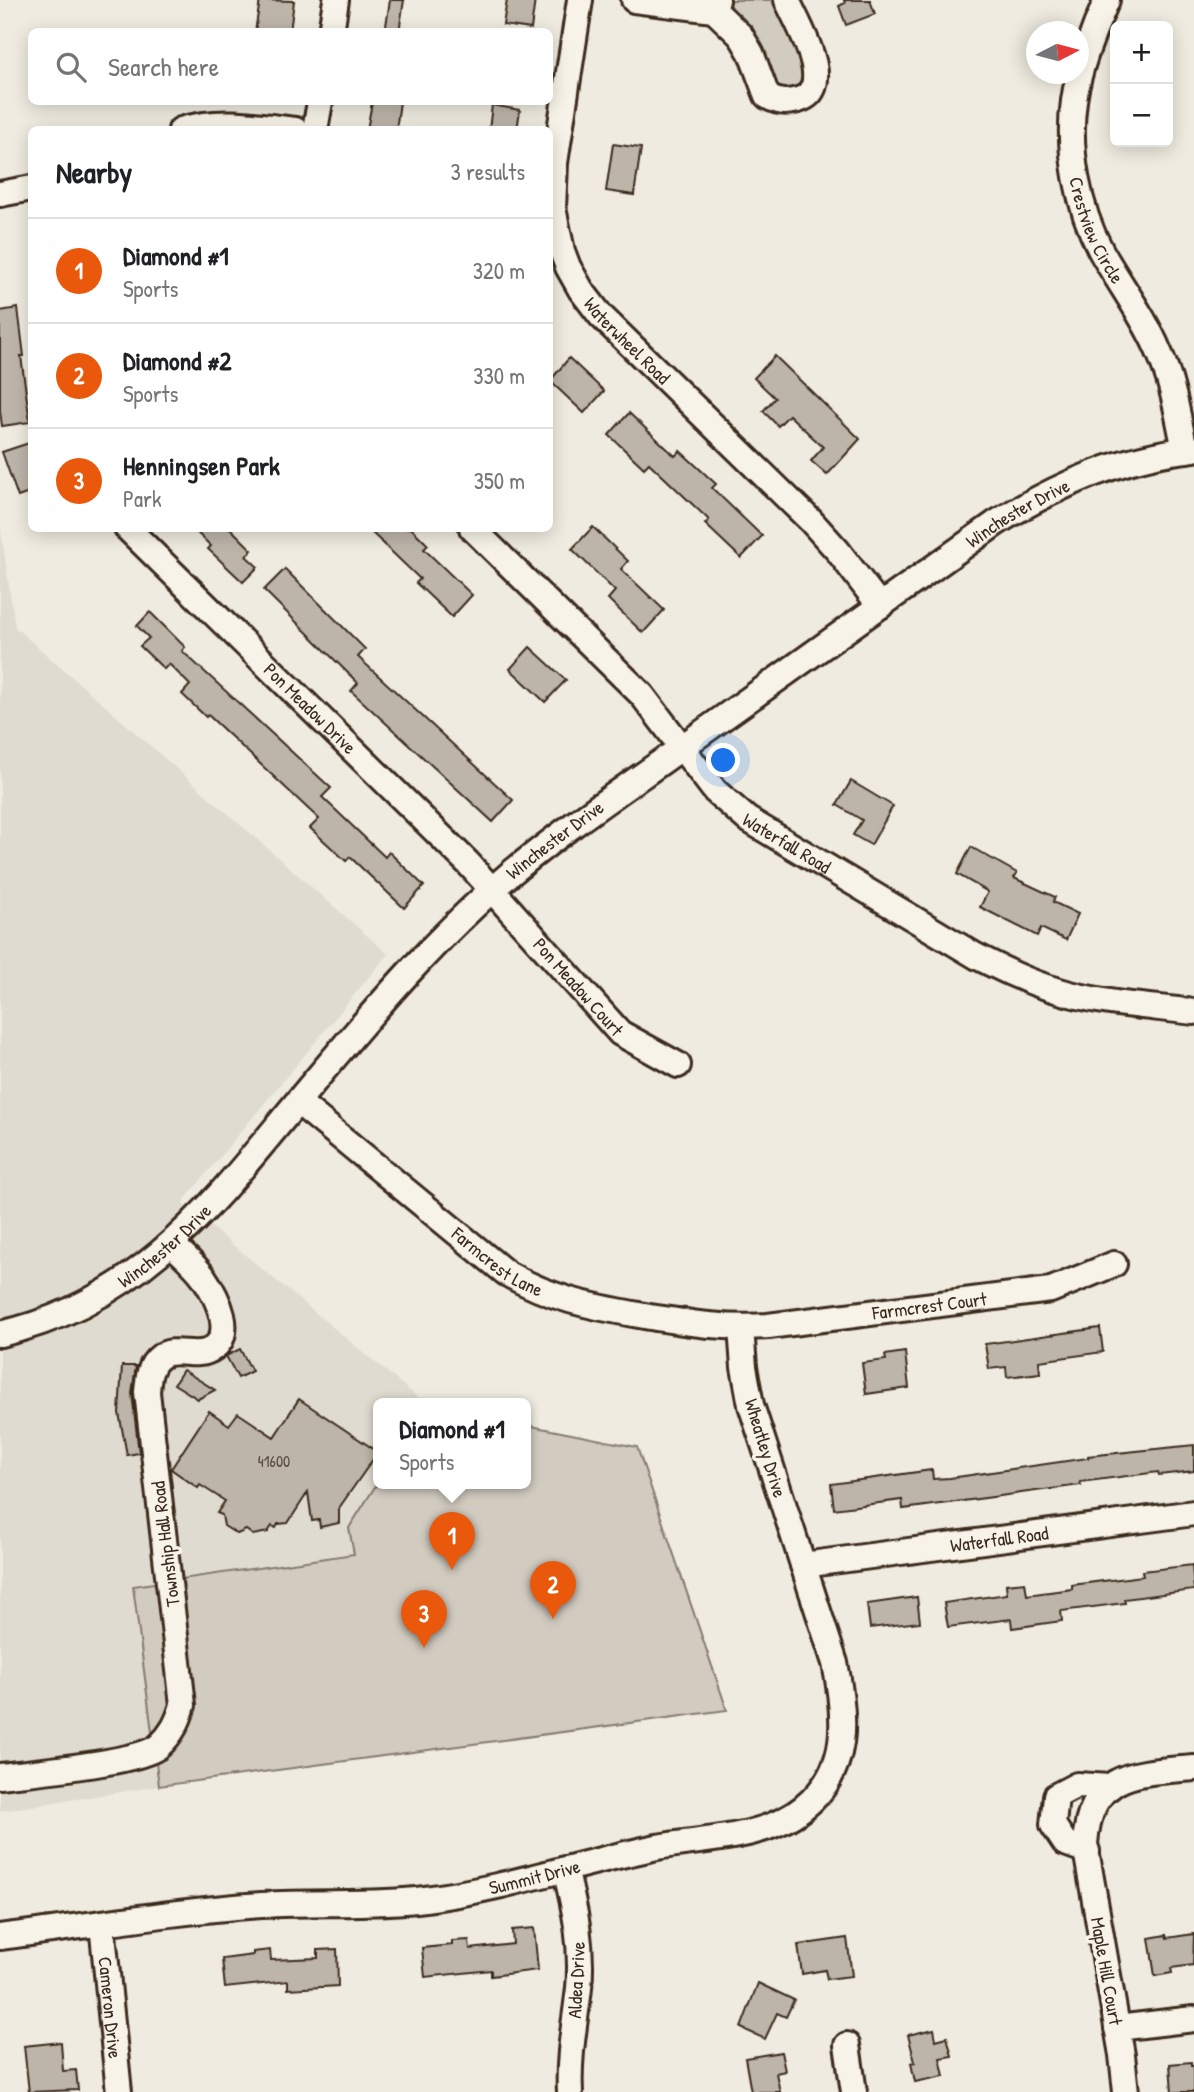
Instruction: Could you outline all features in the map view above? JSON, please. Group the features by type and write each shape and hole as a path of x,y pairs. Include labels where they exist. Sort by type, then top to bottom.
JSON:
{"street":[{"path":"332,28 336,0"},
{"name":"Waterwheel Road","path":"580,0 553,182 556,226 568,267 601,316 811,521 880,606"},
{"path":"634,0 716,5 751,53 768,96 784,103 806,97 813,92 816,76 814,63 787,0"},
{"name":"Crestview Circle","path":"1107,0 1095,26 1074,100 1073,148 1079,189 1087,219 1101,250 1160,354 1189,449"},
{"path":"317,126 320,105"},
{"path":"199,126 236,122 266,126"},
{"path":"0,194 28,189"},
{"name":"Winchester Drive","path":"0,1334 35,1326 82,1304 124,1280 172,1244 221,1195 408,972 492,891 590,812 996,523 1051,491 1111,466 1189,449"},
{"name":"Pon Meadow Drive","path":"131,532 468,863 492,891"},
{"name":"Waterfall Road","path":"476,532 642,695 715,791 747,818 986,961 1016,976 1057,991 1099,1000 1194,1012"},
{"name":"Pon Meadow Court","path":"492,891 620,1033 678,1065"},
{"name":"Farmcrest Lane","path":"298,1102 489,1262 529,1287 586,1306 704,1326 741,1328"},
{"name":"Township Hall Road","path":"0,1776 132,1758 157,1748 176,1728 183,1705 147,1392 150,1372 158,1358 169,1353 207,1352 220,1344 223,1318 203,1276 172,1244"},
{"name":"Farmcrest Court","path":"741,1328 1051,1290 1114,1264"},
{"name":"Wheatley Drive","path":"741,1328 751,1405 803,1565"},
{"name":"Waterfall Road","path":"803,1565 1194,1513"},
{"name":"Summit Drive","path":"0,1937 261,1905 424,1899 477,1891 657,1847 765,1828 802,1809 827,1783 835,1769 841,1745 842,1694 835,1663 803,1565"},
{"name":"Maple Hill Court","path":"1126,2092 1087,1851 1087,1825 1097,1801 1110,1787 1126,1777 1139,1773 1194,1768"},
{"name":"Maple Hill Court","path":"1087,1851 1065,1843 1053,1825 1056,1796 1077,1785 1110,1787"},
{"name":"Aldea Drive","path":"565,1869 575,1910 580,1957 579,1988 570,2052 570,2092"},
{"name":"Cameron Drive","path":"102,1924 119,2092"},
{"path":"1117,2028 1194,2019"},
{"path":"847,2045 854,2092"}],"shaded area":[{"path":"731,0 777,0 806,69 804,81 798,88 777,88 734,13"},
{"path":"0,524 15,627 388,954 182,1203 419,1398 373,1398 373,1489 349,1527 354,1554 134,1586 159,1786 0,1811"},
{"path":"531,1426 637,1447 727,1710 159,1786 133,1586 354,1554 349,1528 374,1489 531,1489"}],"building":[{"path":"260,0 294,1 291,28 256,28"},
{"path":"390,0 404,0 400,28 386,28"},
{"path":"507,0 535,0 531,28 503,25"},
{"path":"844,0 870,0 875,14 846,25 839,6 845,3"},
{"path":"371,105 400,105 397,126 368,126"},
{"path":"492,105 520,110 518,126 489,126"},
{"path":"613,144 641,148 634,195 606,191"},
{"path":"18,308 28,407 28,422 2,426 0,411 0,311"},
{"path":"775,356 860,439 827,475 811,461 823,447 789,415 778,426 763,411 775,398 754,378"},
{"path":"569,358 604,391 584,413 553,384 553,377"},
{"path":"629,413 675,456 680,451 716,484 712,488 762,536 741,558 705,524 709,520 649,463 644,468 609,435"},
{"path":"28,443 28,493 18,497 2,452"},
{"path":"593,527 628,561 621,569 664,610 643,633 608,599 615,591 572,549"},
{"path":"196,532 234,532 252,550 246,556 258,567 243,582 208,549 211,546"},
{"path":"371,532 415,532 428,545 424,549 472,595 452,617 416,583 420,579"},
{"path":"285,569 365,649 358,657 513,800 493,822 351,691 358,683 264,590"},
{"path":"150,612 185,647 182,651 331,788 322,797 385,857 389,852 424,886 404,908 350,857 346,861 310,828 319,819 182,694 190,685 169,664 164,669 140,646 149,638 137,626"},
{"path":"530,647 566,680 545,702 510,669"},
{"path":"851,781 893,806 871,845 853,835 862,820 837,805"},
{"path":"971,847 1017,873 1014,878 1055,897 1053,902 1078,914 1066,940 1041,928 1037,936 980,907 988,892 957,874"},
{"path":"1100,1328 1103,1352 1039,1361 1040,1373 1007,1377 1006,1367 989,1369 985,1344"},
{"path":"240,1349 252,1371 238,1378 226,1356"},
{"path":"905,1352 909,1388 866,1394 862,1363 886,1360 885,1355"},
{"path":"122,1366 136,1366 132,1393 139,1453 127,1455 119,1413"},
{"path":"183,1370 215,1390 198,1399 174,1384"},
{"path":"299,1399 373,1449 373,1459 339,1508 339,1523 320,1527 319,1520 312,1521 308,1492 288,1523 278,1524 276,1528 272,1526 268,1532 253,1535 246,1530 237,1534 224,1526 222,1515 217,1513 225,1501 200,1485 198,1488 171,1469 209,1411 229,1425 238,1413 274,1437"},
{"path":"1194,1445 1194,1471 1159,1475 1158,1472 1080,1482 1081,1485 903,1509 902,1500 834,1509 831,1484 932,1470 933,1479 950,1478 1088,1456"},
{"path":"1192,1565 1194,1590 1061,1611 1062,1621 1012,1628 1011,1619 948,1627 944,1603 1007,1594 1006,1584 1025,1582 1027,1595 1072,1589 1072,1585 1143,1576 1142,1571"},
{"path":"917,1597 920,1622 870,1628 867,1604"},
{"path":"534,1928 538,1970 491,1976 491,1970 425,1977 422,1948 469,1940 470,1949 513,1944 512,1930"},
{"path":"1194,1934 1193,1965 1171,1968 1172,1973 1155,1976 1149,1938"},
{"path":"847,1938 852,1976 827,1979 825,1970 802,1974 798,1945"},
{"path":"337,1949 338,1986 288,1989 288,1981 225,1988 222,1959 270,1950 271,1960 318,1958 318,1950"},
{"path":"758,1983 794,2000 786,2017 777,2013 765,2039 741,2028"},
{"path":"934,2029 936,2040 947,2037 952,2056 940,2058 944,2076 915,2082 911,2063 915,2062 908,2035"},
{"path":"61,2042 63,2071 76,2070 78,2090 29,2092 24,2046"},
{"path":"781,2052 785,2071 776,2073 780,2092 751,2092 745,2058"},
{"path":"1191,2062 1191,2066 1194,2066 1194,2092 1172,2092 1170,2064"}],"place":[{"name":"Diamond #1","path":"452,1570"},
{"name":"Diamond #2","path":"553,1619"},
{"name":"Henningsen Park","path":"424,1648"}]}
